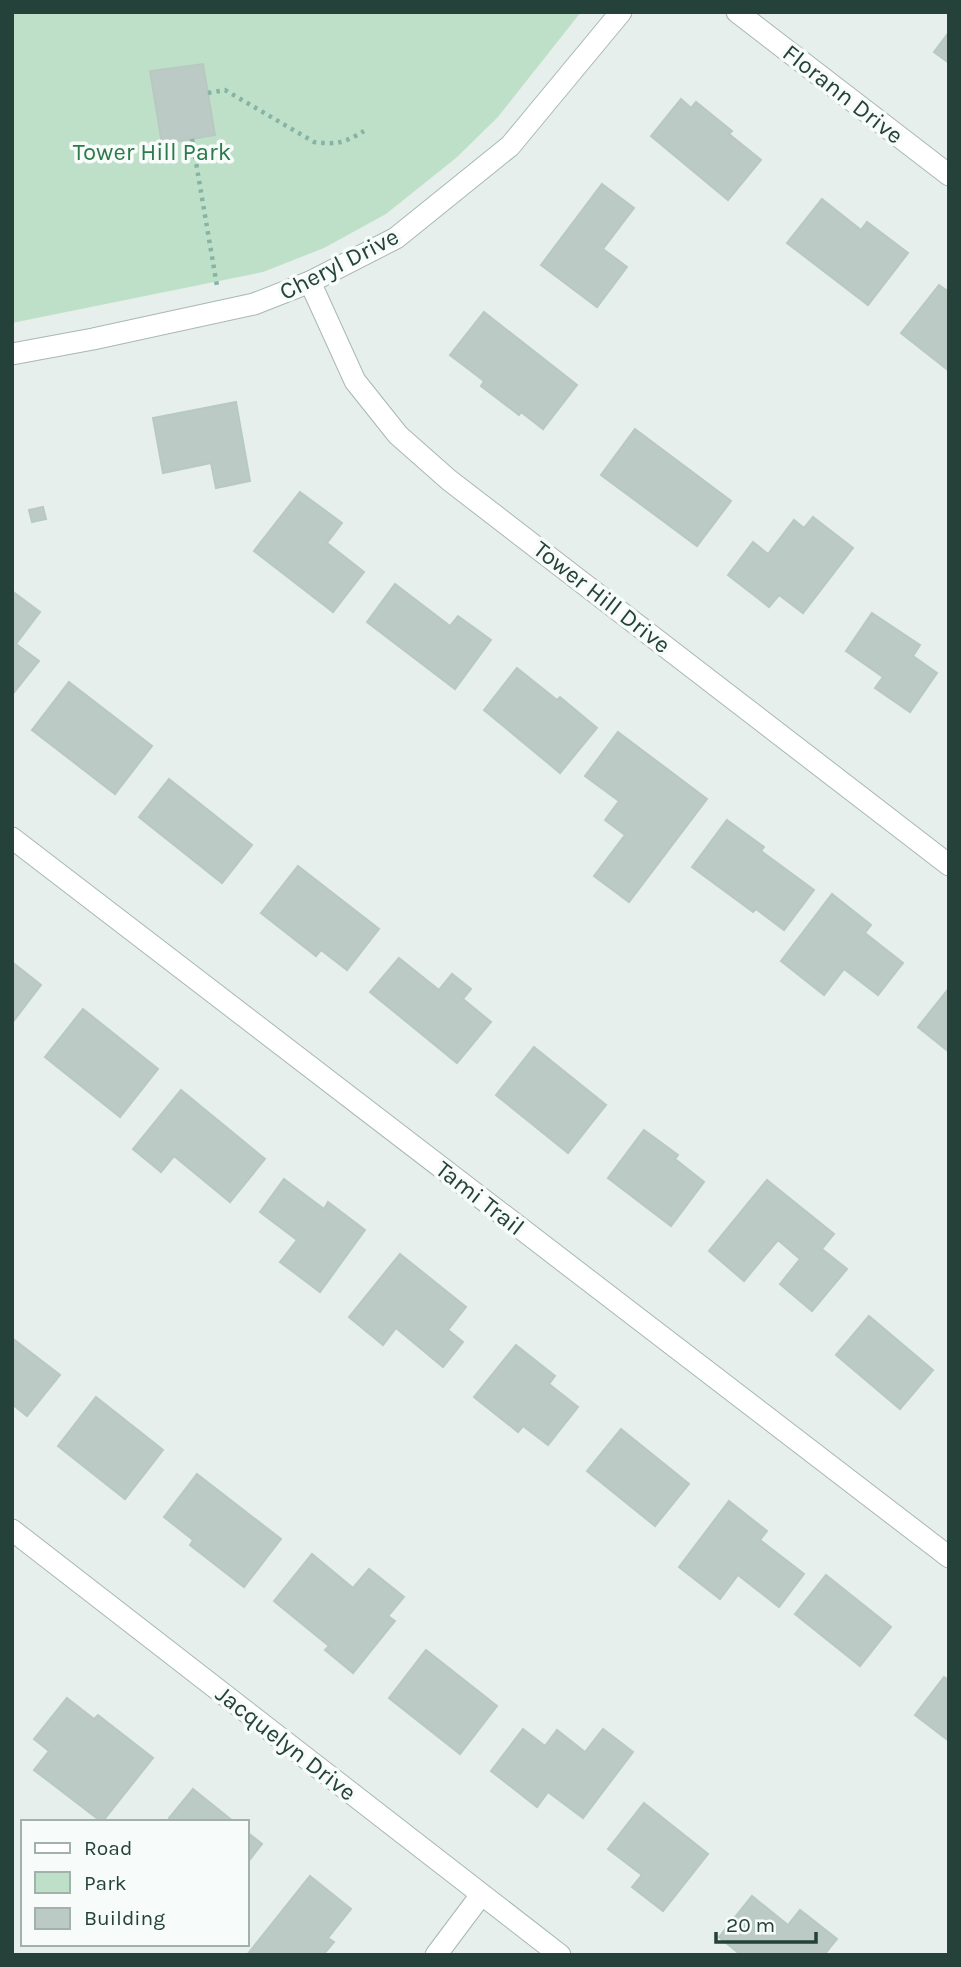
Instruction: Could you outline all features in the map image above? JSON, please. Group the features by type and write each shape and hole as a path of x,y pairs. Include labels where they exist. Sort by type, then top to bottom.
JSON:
{"street":[{"name":"Cheryl Drive","path":"12,354 254,304 310,282 396,238 510,146 621,12"},
{"name":"Florann Drive","path":"737,12 949,175"},
{"name":"Tower Hill Drive","path":"310,282 355,381 398,435 449,480 949,865"},
{"name":"Tami Trail","path":"12,838 949,1557"},
{"name":"Jacquelyn Drive","path":"12,1530 561,1955"},
{"path":"436,1955 481,1895"}],"path":[{"path":"208,93 225,90 314,142 345,142 363,131"},
{"path":"192,139 222,312"}],"green space":[{"name":"Tower Hill Park","path":"12,12 581,12 498,117 456,158 386,214 324,248 263,272 12,323"}],"building":[{"path":"949,32 949,63 934,52"},
{"path":"203,64 215,135 162,144 150,71"},
{"path":"681,99 691,108 696,102 732,131 729,134 761,160 728,200 651,136"},
{"path":"602,184 634,208 603,249 627,267 597,307 541,265"},
{"path":"822,199 861,230 867,222 908,253 868,305 787,243"},
{"path":"939,285 949,292 949,371 901,333"},
{"path":"484,312 577,385 543,429 521,412 519,415 481,386 484,381 450,355"},
{"path":"236,402 250,481 216,488 211,463 163,473 153,418"},
{"path":"635,429 731,501 697,546 601,475"},
{"path":"300,492 342,523 327,543 364,572 333,612 254,551"},
{"path":"43,507 46,519 32,522 29,510"},
{"path":"813,517 853,548 803,613 779,595 769,607 728,575 753,542 768,554 794,520 804,528"},
{"path":"395,584 450,626 458,616 491,640 455,689 367,622"},
{"path":"12,591 40,612 16,644 39,661 12,695"},
{"path":"872,613 920,645 913,656 937,673 910,712 875,688 883,677 846,651"},
{"path":"517,668 557,700 560,697 597,728 560,773 484,710"},
{"path":"69,682 152,746 115,794 32,730"},
{"path":"618,732 707,799 629,902 594,876 625,835 605,820 619,801 585,776"},
{"path":"169,779 252,845 222,883 139,817"},
{"path":"727,820 764,847 761,851 814,890 784,930 756,909 753,912 692,867"},
{"path":"298,866 379,929 347,970 321,950 316,956 261,913"},
{"path":"832,894 871,925 865,933 903,963 878,995 844,969 824,995 781,961"},
{"path":"399,958 439,990 452,974 471,989 463,999 491,1022 457,1063 370,992"},
{"path":"12,962 41,985 12,1023"},
{"path":"949,988 949,1052 918,1027"},
{"path":"83,1009 158,1069 120,1117 45,1057"},
{"path":"534,1047 606,1105 568,1153 496,1095"},
{"path":"181,1090 265,1159 230,1202 174,1156 161,1172 133,1149"},
{"path":"644,1130 678,1155 675,1159 704,1182 671,1226 608,1178"},
{"path":"284,1179 324,1209 328,1202 365,1230 320,1292 280,1262 297,1240 260,1212"},
{"path":"767,1180 834,1234 822,1249 847,1269 812,1311 780,1284 800,1259 778,1240 744,1281 709,1251"},
{"path":"400,1254 466,1307 448,1330 463,1342 443,1367 396,1328 383,1345 349,1317"},
{"path":"869,1316 933,1370 900,1409 836,1355"},
{"path":"12,1338 60,1375 27,1416 12,1404"},
{"path":"516,1345 555,1376 549,1384 578,1407 548,1445 523,1426 518,1432 474,1397"},
{"path":"96,1397 163,1450 125,1499 58,1446"},
{"path":"621,1429 689,1484 655,1526 587,1471"},
{"path":"197,1474 281,1539 244,1587 190,1545 193,1540 164,1517"},
{"path":"729,1501 767,1531 760,1540 804,1574 779,1607 738,1575 720,1599 679,1567"},
{"path":"312,1554 353,1588 369,1569 404,1597 388,1616 395,1621 353,1673 325,1650 329,1646 274,1601"},
{"path":"826,1575 891,1627 860,1666 795,1614"},
{"path":"426,1650 497,1706 460,1754 389,1698"},
{"path":"944,1677 949,1680 949,1741 915,1715"},
{"path":"67,1698 94,1719 98,1715 153,1758 104,1820 99,1820 34,1770 49,1751 34,1739"},
{"path":"523,1729 545,1746 557,1730 585,1752 603,1729 633,1752 583,1818 548,1792 537,1807 491,1771"},
{"path":"193,1789 232,1820 172,1820 169,1818"},
{"path":"644,1803 708,1854 663,1911 632,1887 642,1875 608,1849"},
{"path":"248,1833 262,1844 248,1862"},
{"path":"310,1876 351,1909 328,1938 334,1942 323,1955 247,1955"},
{"path":"752,1896 788,1925 800,1910 837,1939 824,1955 741,1955 719,1937"}]}
